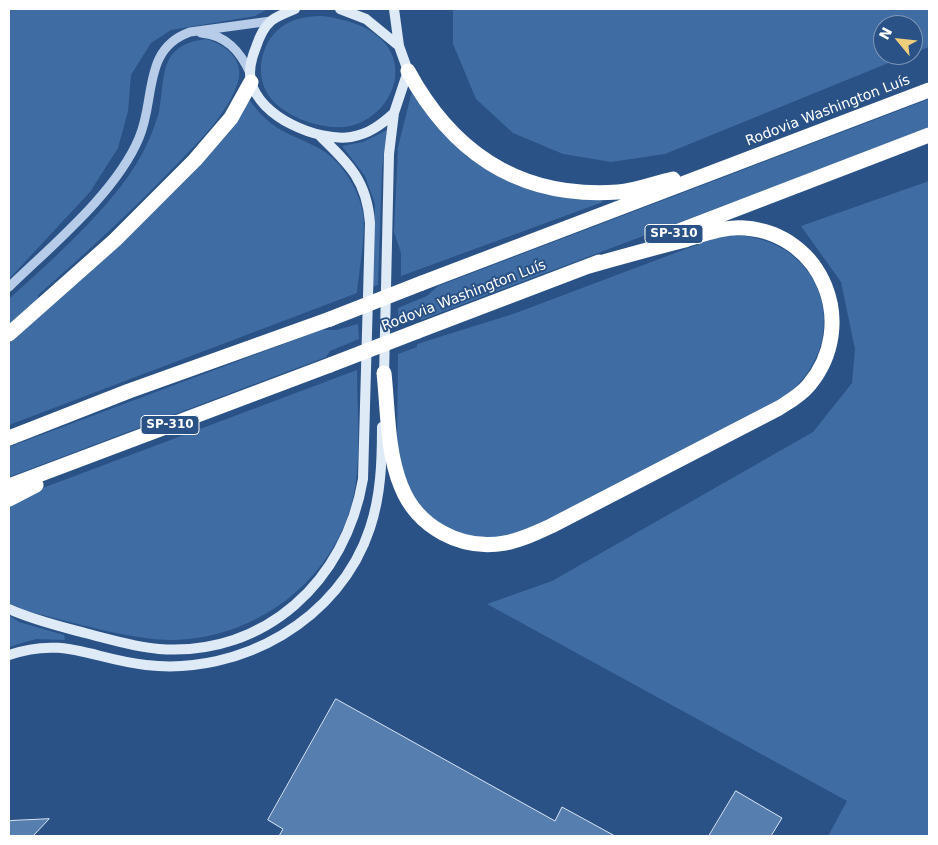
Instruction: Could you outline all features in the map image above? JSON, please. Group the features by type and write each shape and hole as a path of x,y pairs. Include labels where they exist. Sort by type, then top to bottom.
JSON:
{"highway":[{"path":"408,71 435,116 469,149 515,178 540,186 564,191 620,192 735,164"},
{"path":"9,334 115,240 195,160 231,118 250,78"},
{"name":"Rodovia Washington Luís","path":"9,438 330,319 929,90"},
{"name":"Rodovia Washington Luís","path":"9,486 929,135"},
{"path":"384,373 396,470 408,500 426,523 439,532 455,540 487,545 518,540 551,526 779,408 809,386 827,352 831,334 832,314 829,296 822,277 792,244 759,230 726,228 589,266"},
{"path":"9,499 128,441"}],"main road":[{"path":"295,9 271,21 258,41 250,78 263,102 282,119 319,135 351,137 366,133 380,125 394,113"},
{"path":"340,9 366,19 399,46"},
{"path":"9,655 34,647 51,646 146,665 193,666 239,656 292,629 320,607 335,590 356,559 370,528 381,471 388,177 394,113 408,71 399,46 394,9"},
{"path":"9,609 41,622 131,645 160,649 189,649 216,644 273,621 304,598 330,566 351,527 359,502 363,479 370,223 369,209 360,180 319,135"}],"street":[{"path":"9,287 72,225 121,170 132,153 146,120 156,64 160,53 178,36 190,32 271,21"},
{"path":"190,32 209,33 232,44 250,78"}],"shaded area":[{"path":"9,9 268,9 255,16 171,30 151,43 131,75 128,111 118,148 90,192 9,279"},
{"path":"453,9 929,9 929,47 923,49 923,15 873,15 873,65 883,65 665,154 611,162 563,154 513,133 476,99 453,44"},
{"path":"323,16 347,21 369,30 382,40 391,53 395,67 395,81 390,94 382,106 371,116 358,123 344,127 314,124 293,116 269,96 264,87 262,77 262,56 266,46 278,30 286,24 304,17"},
{"path":"206,39 220,45 232,54 239,67 238,82 220,116 195,146 143,198 38,295 39,300 9,325 9,299 86,227 122,185 136,165 157,120 164,74 172,55 179,48 190,42"},
{"path":"412,91 450,138 490,172 513,184 538,192 567,197 599,199 603,202 401,276 401,253 394,232 398,147"},
{"path":"249,99 257,110 274,125 329,155 343,169 354,186 361,204 364,222 357,293 9,425 9,341 97,265 190,176 228,132"},
{"path":"929,99 929,128 421,320 417,316 398,324 398,308 427,296 438,286"},
{"path":"387,130 382,168 378,285 372,287 375,204 365,176 342,146 363,142"},
{"path":"929,181 929,836 828,836 847,801 487,604 552,581 813,432 852,383 855,349 841,282 801,226"},
{"path":"731,235 764,240 791,254 810,274 821,298 824,325 818,353 803,378 779,401 540,525 508,538 463,536 434,522 406,487 397,447 398,354 417,347 417,344 513,314 715,238"},
{"path":"358,324 359,339 330,351 326,357 9,477 9,447 321,330 337,330"},
{"path":"357,370 357,474 347,519 333,548 314,574 292,596 266,614 238,627 207,636 175,640 121,634 26,611 9,603 9,504 40,489"},
{"path":"9,615 19,622 64,635 65,640 36,639 9,647"}],"building":[{"path":"336,699 555,821 562,807 615,836 279,836 283,829 268,820"},
{"path":"736,791 782,818 771,836 709,836"},
{"path":"49,819 33,836 9,836 9,821"}]}
